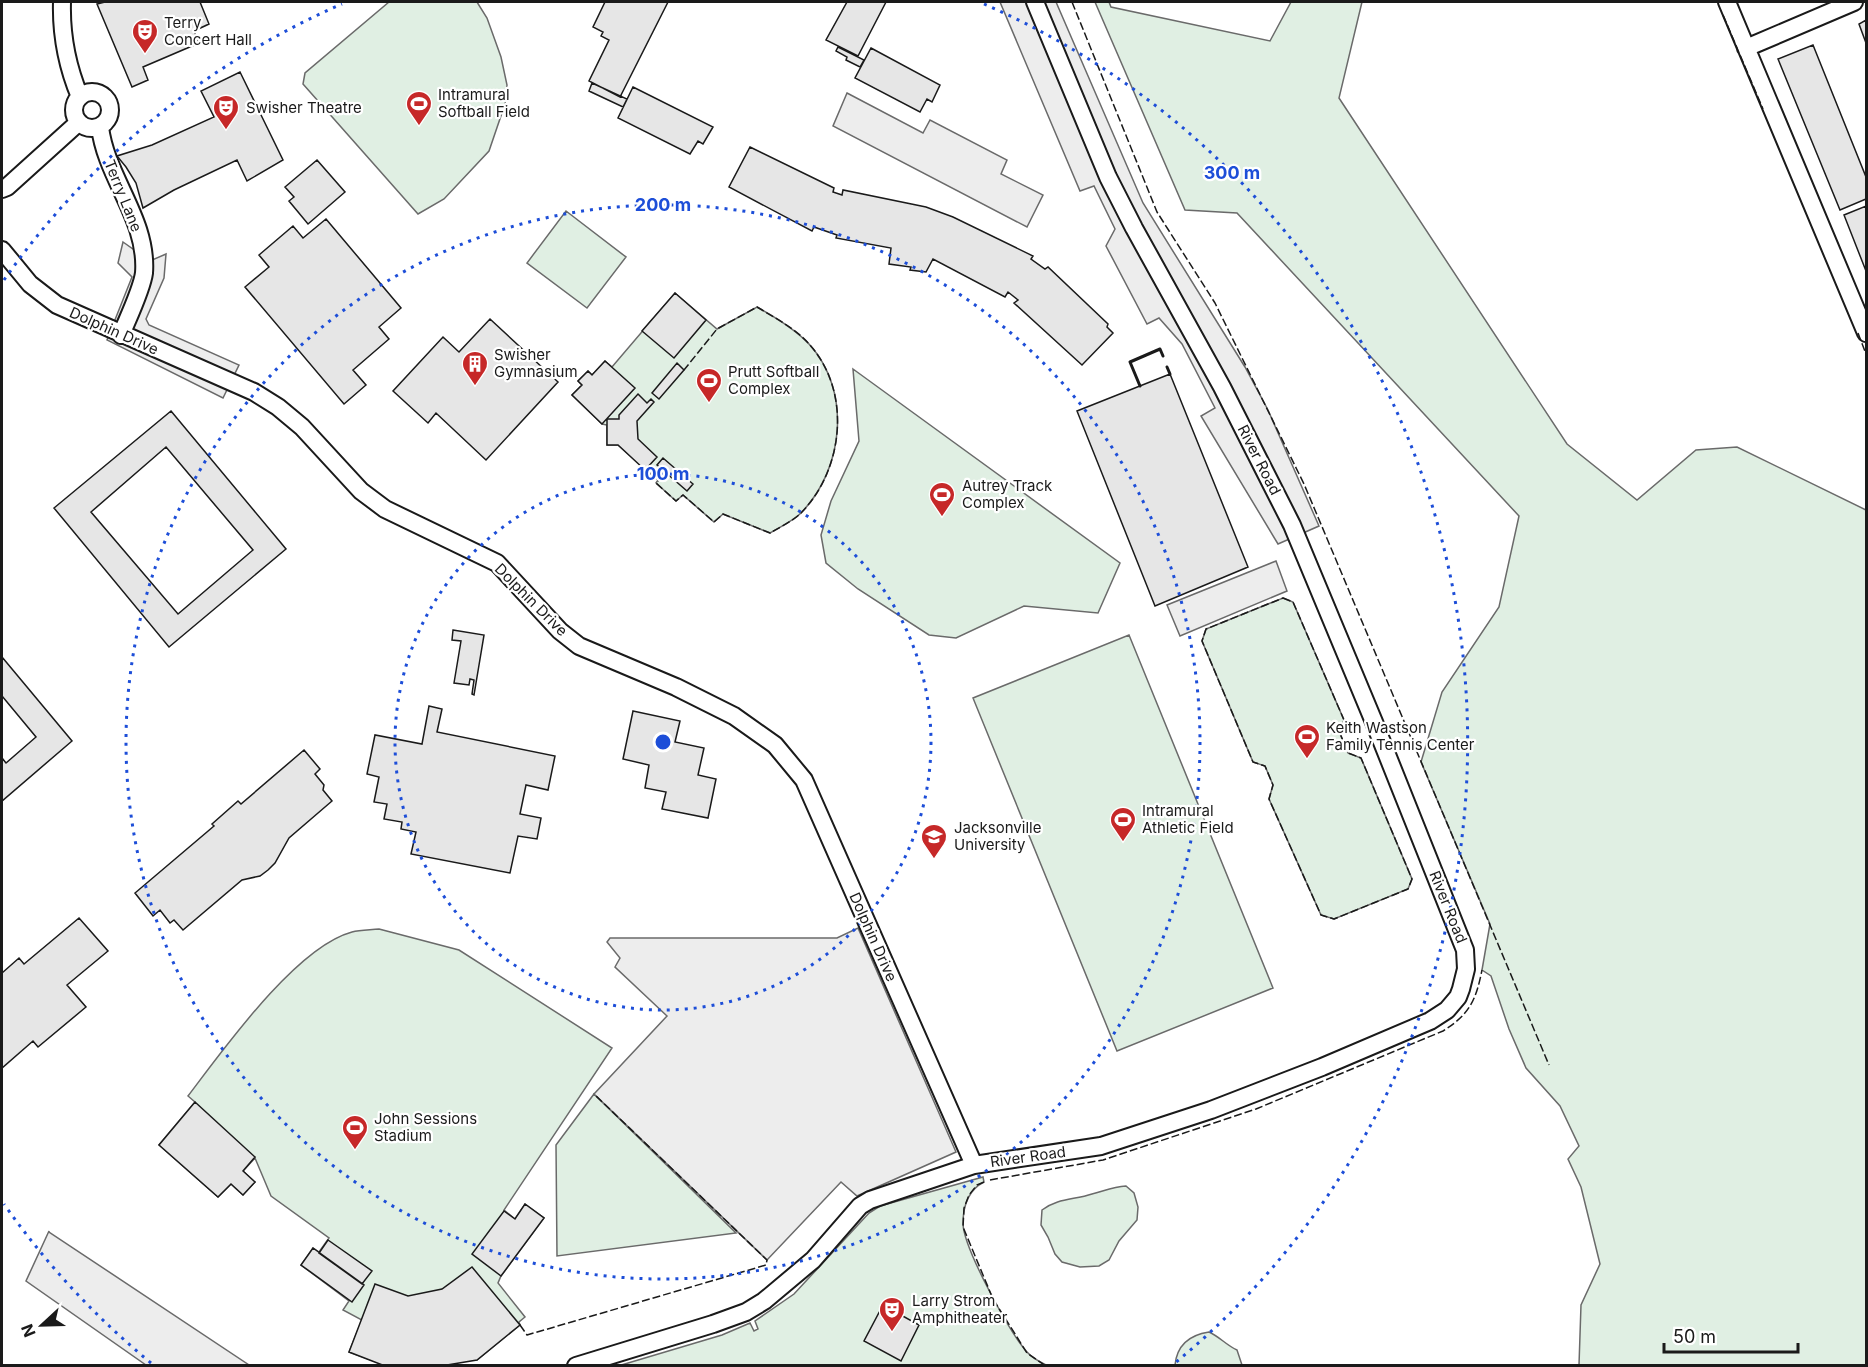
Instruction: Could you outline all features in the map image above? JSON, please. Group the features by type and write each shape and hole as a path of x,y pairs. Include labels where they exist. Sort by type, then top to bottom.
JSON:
{"street":[{"path":"62,2 64,49 71,76 80,97"},
{"name":"River Road","path":"576,1365 746,1312 764,1301 813,1260 860,1206 887,1193 974,1165 1101,1146 1211,1110 1322,1067 1430,1021 1447,1011 1458,997 1466,969 1465,950 1292,525 1222,387 1108,177 1035,2"},
{"path":"1726,2 1866,333"},
{"path":"1746,48 1854,2"},
{"path":"90,92 101,94 109,102 109,119 100,127 89,128 78,122 75,107 80,97 90,92"},
{"path":"2,189 7,187 78,122"},
{"name":"Terry Lane","path":"100,127 104,150 135,217 143,249 144,275 122,335"},
{"name":"Dolphin Drive","path":"2,250 30,284 57,305 254,392 278,407 302,427 361,491 385,509 497,563 560,631 579,646 676,687 734,716 775,745 804,780 974,1165"}],"green space":[{"name":"Intramural Softball Field","path":"389,2 477,2 487,18 501,57 507,85 505,104 489,151 444,199 418,214 303,84 305,73"},
{"path":"1095,2 1109,2 1111,7 1270,41 1291,2 1362,2 1339,98 1567,444 1637,500 1696,450 1737,447 1866,510 1866,1365 1579,1365 1581,1305 1600,1264 1581,1187 1568,1159 1579,1146 1560,1106 1526,1068 1509,1029 1491,976 1482,970 1490,924 1421,762 1442,692 1499,607 1519,516 1237,213 1185,210"},
{"path":"566,211 626,257 587,308 527,263"},
{"name":"Prutt Softball Complex","path":"675,293 717,329 757,307 778,319 809,344 823,363 832,384 837,407 837,430 834,453 826,475 815,495 801,513 770,533 723,514 714,522 683,495 676,501 656,483 658,480 618,445 607,445 607,425 602,424 572,395 582,385 578,381 588,371 592,375 605,361 612,367"},
{"name":"Autrey Track Complex","path":"853,369 1120,563 1098,613 1024,606 956,638 929,635 858,589 826,563 821,535 831,501 859,441"},
{"name":"Keith Wastson Family Tennis Center","path":"1283,598 1293,602 1344,720 1339,731 1348,753 1361,758 1412,879 1408,889 1334,919 1321,915 1269,799 1273,785 1265,766 1253,762 1202,641 1206,629"},
{"name":"Intramural Athletic Field","path":"1129,635 1273,988 1117,1051 973,698"},
{"name":"John Sessions Stadium","path":"379,929 459,950 612,1048 504,1210 515,1219 525,1204 544,1218 498,1283 525,1317 519,1322 520,1325 477,1360 385,1365 349,1352 362,1320 343,1310 349,1301 301,1265 313,1248 319,1252 329,1238 271,1196 255,1158 243,1171 255,1182 243,1195 231,1184 218,1197 159,1145 195,1102 188,1096 203,1076 262,1002 285,978 330,941 352,932"},
{"path":"594,1094 736,1233 557,1256 556,1145"},
{"path":"983,1177 984,1182 970,1194 965,1205 963,1224 965,1236 979,1270 1010,1328 1029,1354 1046,1365 618,1366 722,1335 750,1323 754,1331 758,1329 755,1321 794,1294 869,1213 880,1206"},
{"path":"1126,1186 1134,1193 1138,1207 1137,1220 1119,1241 1109,1260 1099,1266 1080,1267 1062,1262 1055,1254 1041,1225 1042,1210 1060,1201"},
{"path":"1209,1332 1237,1350 1242,1365 1175,1365 1178,1352 1185,1342"}],"shaded area":[{"path":"1000,2 1056,2 1143,203 1245,367 1268,410 1319,526 1278,544 1201,416 1215,408 1182,344 1159,318 1147,324 1106,246 1115,229 1094,186 1080,191"},
{"path":"847,93 923,133 930,120 1007,160 1001,174 1043,195 1027,227 833,126"},
{"path":"123,242 150,261 166,254 164,278 146,319 149,325 239,365 223,398 107,340 132,277 118,263"},
{"path":"1276,561 1287,591 1180,636 1167,605"},
{"path":"858,928 956,1152 857,1196 841,1182 767,1260 594,1094 667,1016 615,967 620,958 607,942 610,938 837,938"},
{"path":"49,1231 249,1365 146,1365 26,1281"}],"building":[{"name":"Terry Concert Hall","path":"105,2 200,2 209,24 194,31 199,43 143,67 148,80 132,87 97,4"},
{"path":"605,2 668,2 620,97 589,81 609,40 601,36 603,32 593,27"},
{"path":"847,2 886,2 858,56 826,40"},
{"path":"1866,20 1866,43 1859,24"},
{"path":"1813,45 1866,177 1866,199 1840,210 1778,59"},
{"path":"838,47 864,60 860,67 846,60 847,57 836,51"},
{"path":"871,48 940,85 932,102 927,99 920,112 855,78"},
{"name":"Swisher Theatre","path":"240,72 283,160 247,181 237,160 174,190 143,208 136,183 117,156 152,145 214,117 201,91"},
{"path":"592,83 627,99 623,107 589,91"},
{"path":"633,87 713,127 703,144 698,141 690,154 618,118"},
{"path":"750,147 834,188 833,192 842,195 843,190 926,207 953,217 1033,256 1031,259 1045,269 1048,267 1108,324 1107,327 1113,333 1082,365 1014,303 1018,300 1008,292 1005,297 933,259 926,272 910,270 911,267 889,264 891,248 836,238 837,235 814,227 812,231 729,187"},
{"path":"317,160 345,192 308,224 289,201 294,197 285,187"},
{"path":"1866,206 1866,271 1844,215"},
{"path":"326,219 401,308 379,327 389,339 353,370 366,385 344,404 245,287 269,267 259,255 293,226 303,238"},
{"path":"675,293 706,320 674,358 642,331"},
{"name":"Swisher Gymnasium","path":"490,319 558,382 486,460 436,413 428,423 393,391 443,337 459,352"},
{"path":"605,361 635,388 602,424 572,395 582,385 578,381 588,371 592,375"},
{"path":"677,363 684,370 659,399 652,393"},
{"path":"1170,374 1248,567 1155,606 1077,411"},
{"path":"638,394 647,403 651,399 654,402 637,421 638,439 657,457 645,470 618,445 607,445 607,419 619,419 619,415"},
{"path":"171,411 286,549 169,647 54,508","holes":["166,447 253,550 178,614 91,512"]},
{"path":"663,458 693,484 687,491 657,465"},
{"path":"453,630 484,635 474,695 472,694 474,680 470,679 469,685 454,683 461,641 452,640"},
{"path":"2,657 72,741 2,801 2,758 6,763 36,737 2,696"},
{"path":"429,706 442,709 437,732 555,756 548,790 526,785 520,814 541,818 537,839 518,836 510,873 411,854 416,832 401,829 402,822 384,819 387,804 374,802 379,777 367,774 375,735 422,744"},
{"path":"633,711 680,721 675,742 704,748 698,775 716,779 708,818 662,809 666,792 645,788 649,765 623,759"},
{"path":"304,750 320,769 315,774 332,801 289,838 275,863 268,870 260,876 242,880 183,930 174,920 170,923 160,910 153,916 135,893 214,826 212,824 238,801 241,804"},
{"path":"79,918 108,951 67,985 86,1007 38,1047 33,1041 2,1068 2,973 19,958 24,964"},
{"path":"195,1102 255,1157 243,1171 255,1182 243,1195 231,1184 218,1197 159,1145"},
{"path":"525,1204 544,1218 501,1276 472,1254 504,1211 515,1219"},
{"path":"328,1240 372,1271 362,1284 319,1253"},
{"path":"313,1248 364,1285 352,1302 301,1265"},
{"path":"472,1267 520,1325 477,1360 441,1366 385,1366 349,1352 375,1284 408,1296 442,1289"},
{"name":"Larry Strom Amphitheater","path":"883,1305 919,1325 901,1361 864,1341"}],"fence":[{"path":"1072,2 1157,212 1215,303 1304,484 1549,1065"},
{"path":"1723,15 1763,109"},
{"path":"645,470 659,480 656,483 676,501 683,495 714,522 723,514 770,533 801,513 815,495 826,475 834,453 837,430 837,407 832,384 823,363 809,344 791,328 757,307 717,329 684,370"},
{"path":"1858,333 1866,354"},
{"path":"1283,598 1293,602 1344,720 1339,731 1348,753 1361,758 1412,879 1408,889 1334,919 1321,915 1269,799 1273,785 1265,766 1253,762 1202,641 1206,629 1283,598"},
{"path":"990,1180 1103,1160 1256,1109 1443,1031 1466,1012 1474,998 1482,970"},
{"path":"520,1325 527,1335 766,1265 767,1260 594,1094"},
{"path":"984,1182 977,1185 969,1195 964,1208 963,1227 993,1299 1027,1353 1046,1366"}],"wall":[{"path":"1140,386 1130,362 1160,349 1163,356"},
{"path":"1167,367 1170,374"}],"place":[{"name":"Terry Concert Hall","path":"145,55"},
{"name":"Intramural Softball Field","path":"419,127"},
{"name":"Swisher Theatre","path":"226,131"},
{"name":"Swisher Gymnasium","path":"475,387"},
{"name":"Prutt Softball Complex","path":"709,404"},
{"name":"Autrey Track Complex","path":"942,518"},
{"name":"Keith Wastson Family Tennis Center","path":"1307,760"},
{"name":"Intramural Athletic Field","path":"1123,843"},
{"name":"Jacksonville University","path":"934,860"},
{"name":"John Sessions Stadium","path":"355,1151"},
{"name":"Larry Strom Amphitheater","path":"892,1333"}]}
